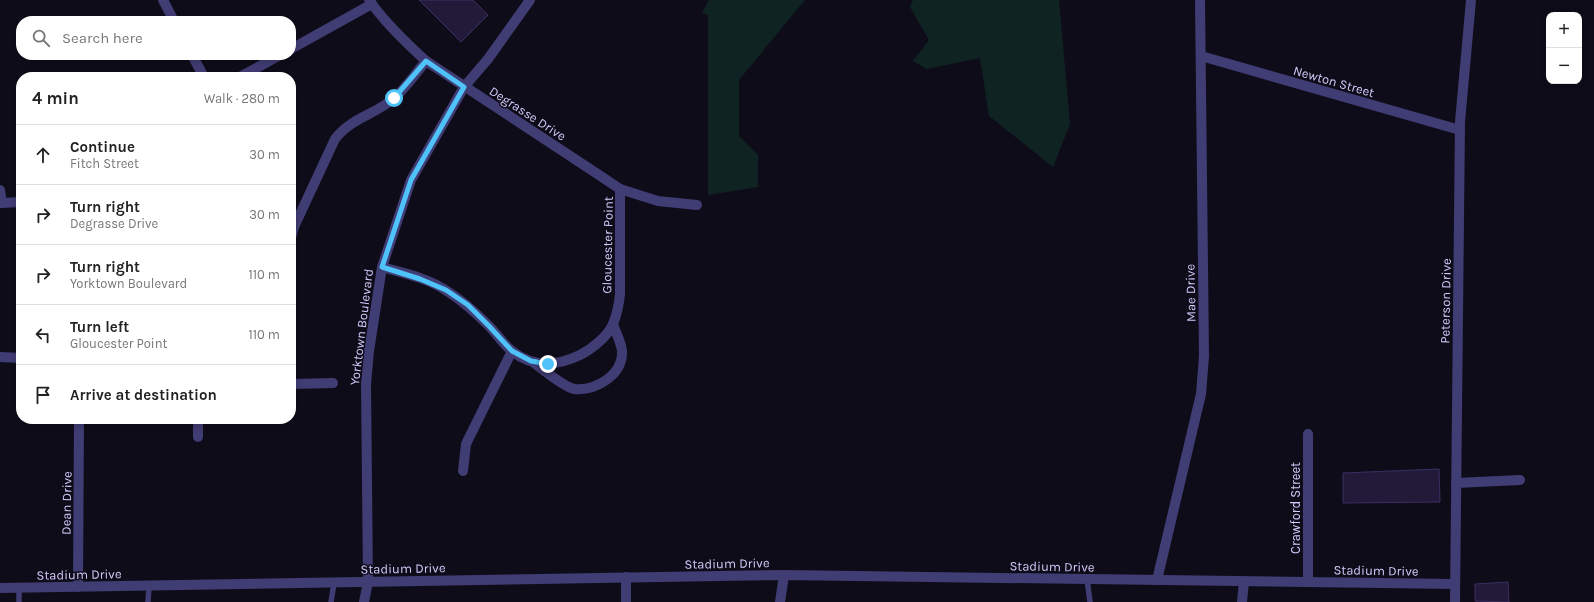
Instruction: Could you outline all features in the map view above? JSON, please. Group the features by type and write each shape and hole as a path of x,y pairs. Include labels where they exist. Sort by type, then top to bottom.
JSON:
{"street":[{"path":"163,0 171,16"},
{"name":"Yorktown Boulevard","path":"364,602 368,582 366,384 369,351 382,267 411,180 464,87 488,59 530,0"},
{"name":"Mae Drive","path":"1157,580 1201,394 1204,356 1200,0"},
{"name":"Peterson Drive","path":"1455,602 1460,130 1471,0"},
{"path":"296,46 372,1"},
{"name":"Degrasse Drive","path":"372,1 408,45 426,61 620,188 658,201 697,205"},
{"name":"Newton Street","path":"1201,56 1460,130"},
{"path":"195,60 201,72"},
{"path":"249,72 271,60"},
{"path":"296,224 335,139 342,130 351,123 380,108 394,98 426,61"},
{"name":"Gloucester Point","path":"531,361 548,364 566,362 585,352 603,337 613,324 620,294 620,188"},
{"path":"0,190 1,203 16,202"},
{"name":"Gloucester Point","path":"382,267 420,279 446,290 468,305 512,351 531,361 557,380 573,389 593,388 606,380 615,371 620,362 622,351 620,341 613,324"},
{"path":"463,471 466,444 512,351"},
{"path":"0,357 16,358"},
{"path":"296,384 333,383"},
{"name":"Dean Drive","path":"78,587 79,424"},
{"path":"198,424 198,437"},
{"name":"Crawford Street","path":"1308,434 1308,582"},
{"path":"1456,483 1520,480"},
{"path":"780,602 784,575"},
{"name":"Stadium Drive","path":"0,588 784,575 1455,584"},
{"path":"626,577 626,602"},
{"path":"1242,602 1244,581"}],"lane":[{"path":"1087,579 1090,602"},
{"path":"331,602 334,583"},
{"path":"148,602 149,586"},
{"path":"19,588 19,602"}],"green space":[{"path":"709,0 805,0 739,80 739,136 758,155 758,187 708,195 708,15 702,13"},
{"path":"913,0 1059,0 1070,124 1053,167 989,116 980,58 927,69 913,61 929,40 910,7"}],"building":[{"path":"419,0 473,0 488,15 461,42"},
{"path":"1439,469 1440,502 1343,503 1343,473"},
{"path":"1508,582 1509,602 1475,601 1475,584"}],"route":[{"path":"394,98 426,61 464,87 411,180 382,267 420,279 446,290 468,305 512,351 531,361 548,364"}]}
